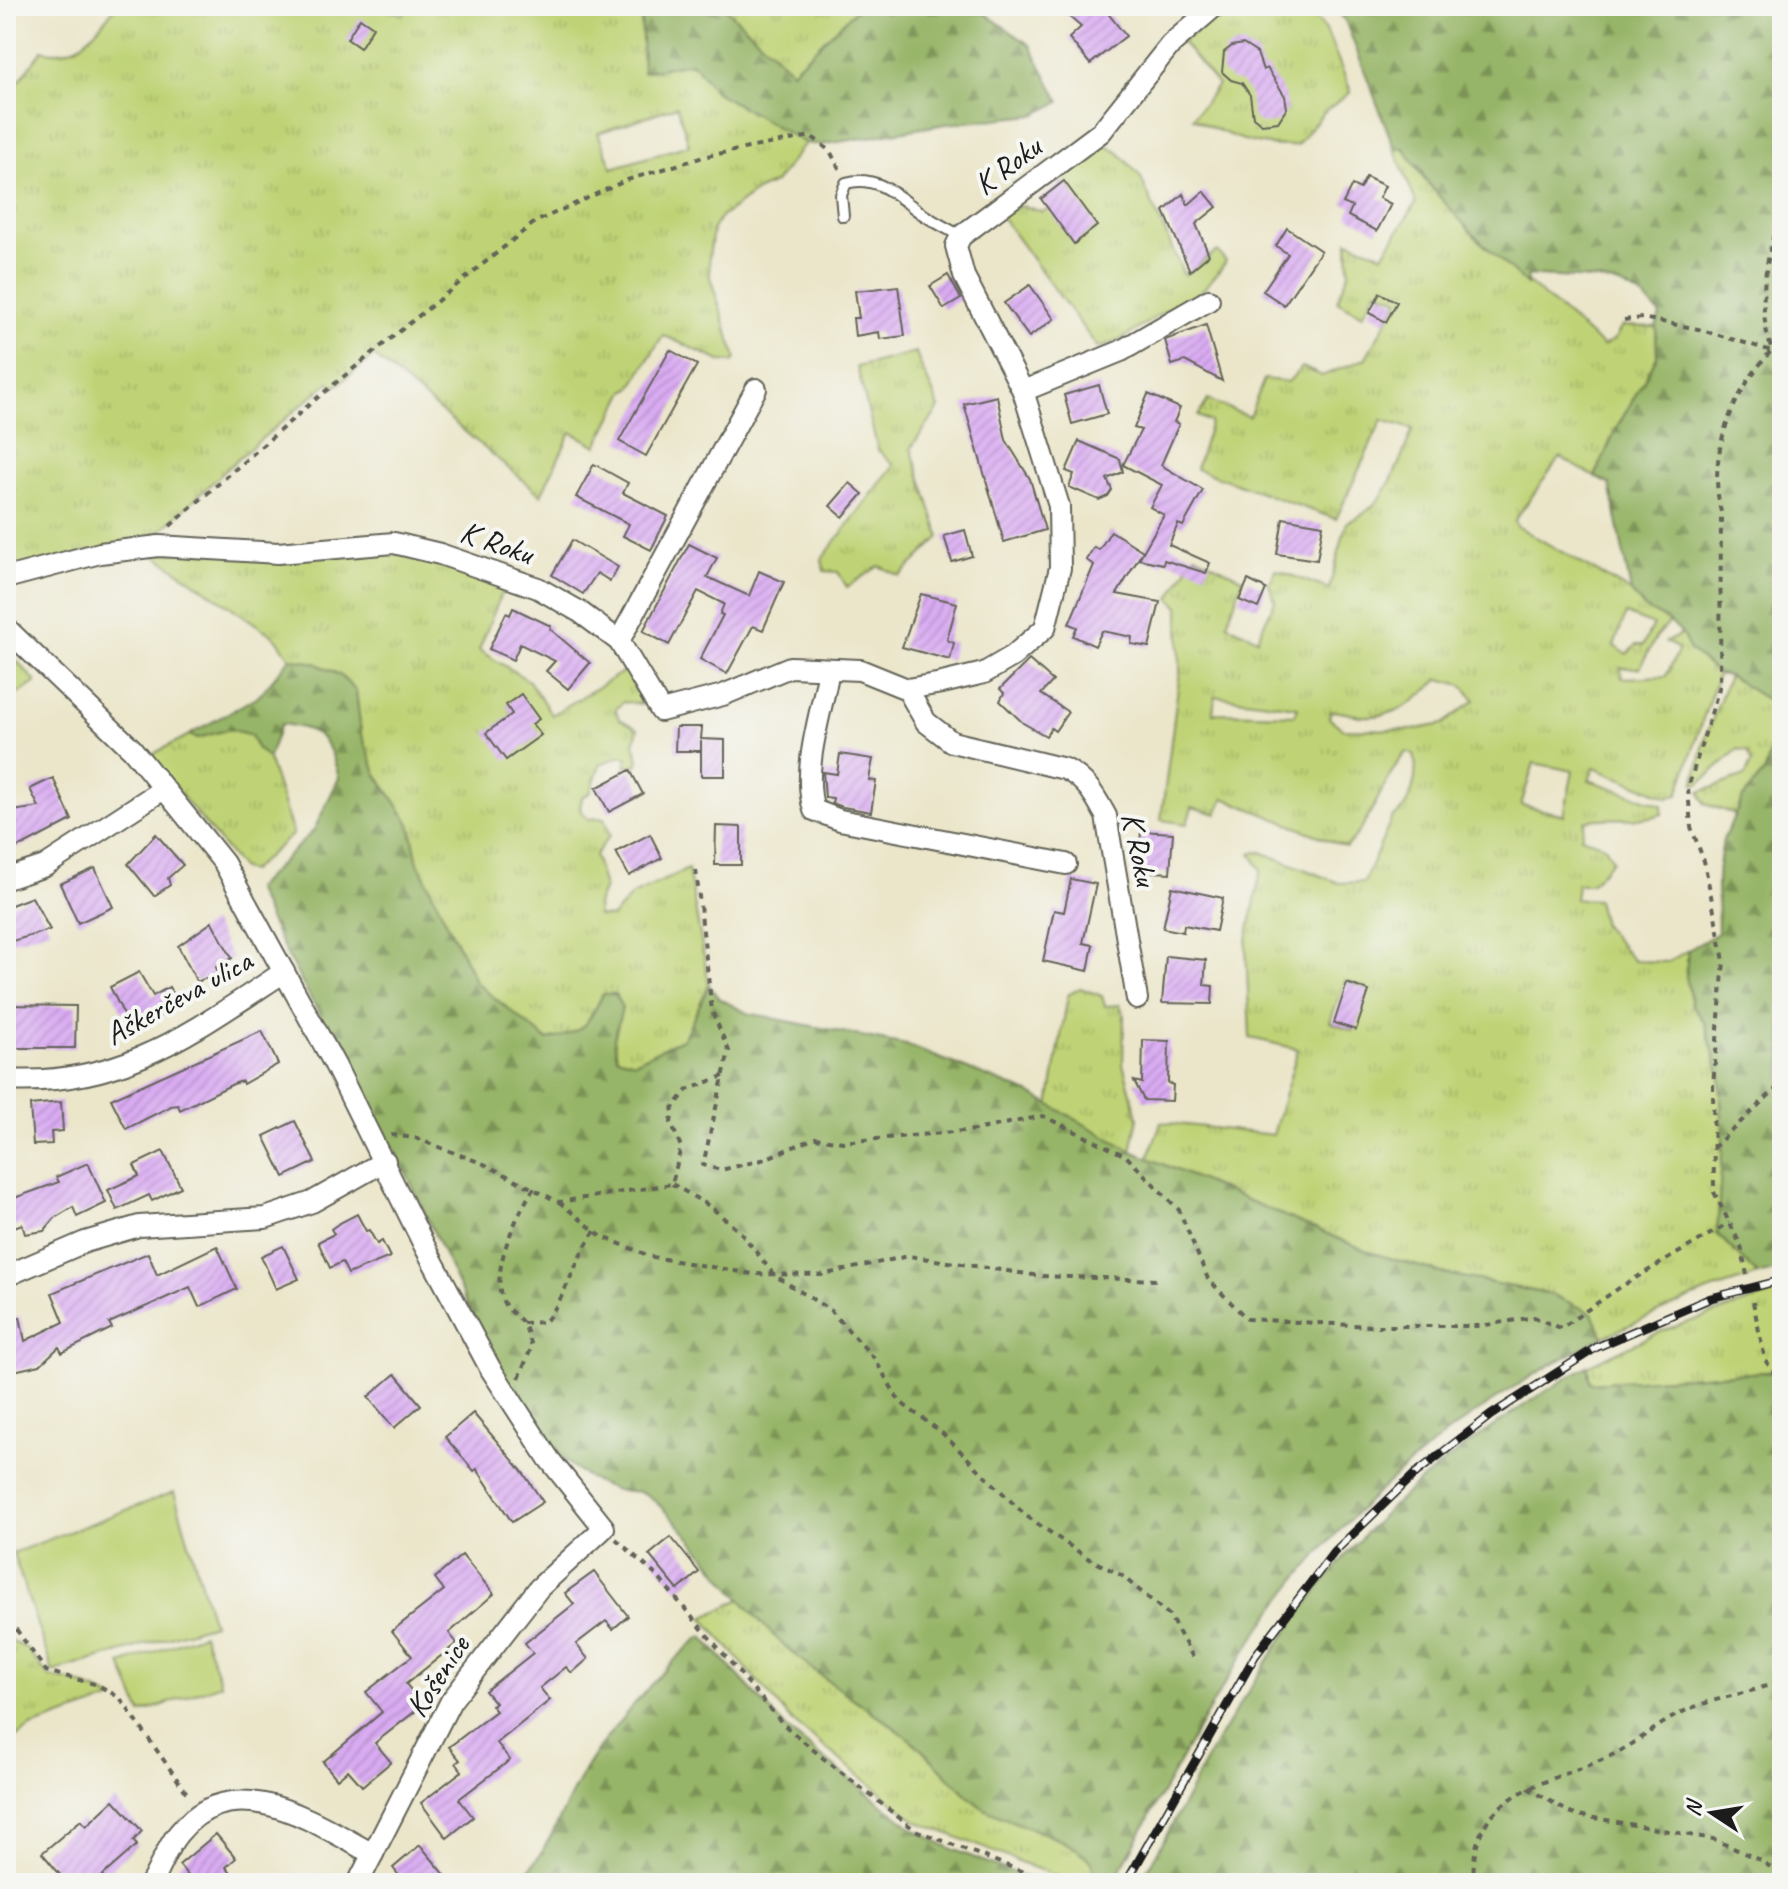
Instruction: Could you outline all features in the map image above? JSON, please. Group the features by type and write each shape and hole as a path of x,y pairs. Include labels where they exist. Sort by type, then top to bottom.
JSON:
{"street":[{"name":"K Roku","path":"6,578 100,553 159,546 278,553 394,543 440,554 538,588 619,641 661,711 723,695 790,667 860,670 907,689 984,673 1013,656 1045,628 1060,568 1059,506 1023,391 964,276 956,246 961,236 1101,132 1171,44 1215,6"},
{"path":"1023,391 1121,351 1209,300"},
{"path":"619,641 756,389"},
{"path":"6,628 132,749 162,790 224,863 385,1161 425,1247 490,1368 549,1459 604,1528"},
{"path":"829,669 810,772 809,794 814,810 840,820 1066,864"},
{"name":"K Roku","path":"907,689 926,722 952,742 1065,769 1082,777 1092,790 1106,816 1137,999"},
{"path":"6,879 45,866 162,790"},
{"name":"Aškerčeva ulica","path":"6,1080 47,1082 98,1074 181,1037 284,972"},
{"path":"6,1276 85,1242 139,1226 265,1218 312,1202 385,1161"},
{"name":"Košenice","path":"358,1883 451,1701 539,1588 604,1528"},
{"path":"151,1883 178,1833 210,1809 246,1800 292,1810 373,1854"}],"lane":[{"path":"843,216 841,195 846,183 860,178 887,187 922,214 961,236"}],"path":[{"path":"159,546 165,531 237,465 414,317 535,222 627,180 707,156 811,136 830,151 846,183"},
{"path":"1772,350 1766,334 1766,254 1782,209"},
{"path":"1624,320 1642,318 1698,329 1782,354"},
{"path":"1747,1275 1741,1246 1714,1192 1713,1085 1724,961 1704,861 1691,827 1688,788 1694,760 1720,685 1721,512 1715,488 1718,448 1724,425 1759,364 1772,350"},
{"path":"696,870 712,1011 729,1051 726,1075 713,1111 703,1165 721,1170 762,1160 815,1138 843,1142 975,1130 1043,1116 1126,1156 1179,1210 1208,1279 1247,1319 1370,1326 1480,1326 1534,1317 1561,1328 1622,1286 1729,1223"},
{"path":"672,1184 681,1147 671,1123 673,1108 687,1090 726,1075"},
{"path":"1713,1148 1782,1083"},
{"path":"391,1135 415,1138 534,1188 559,1202 595,1231 652,1257 753,1274 821,1275 909,1256 1040,1276 1158,1280"},
{"path":"559,1202 672,1184 711,1207 742,1234 774,1275 830,1310 874,1358 900,1402 941,1432 1025,1515 1086,1557 1121,1575 1169,1615 1194,1659"},
{"path":"516,1383 532,1346 523,1323 506,1307 500,1293 502,1270 517,1214 534,1188"},
{"path":"523,1323 545,1322 562,1301 584,1246 595,1231"},
{"path":"1753,1302 1765,1360 1782,1384"},
{"path":"604,1528 657,1576 783,1724 823,1758 915,1830 1052,1883"},
{"path":"6,1623 16,1629 46,1671 98,1685 120,1698 201,1815"},
{"path":"1474,1883 1475,1846 1487,1822 1528,1788 1628,1748 1669,1718 1692,1707 1782,1679"},
{"path":"1528,1788 1572,1814 1713,1839 1762,1861 1782,1876"}],"green space":[{"path":"116,6 384,6 403,15 410,6 641,6 643,72 689,63 697,67 714,91 805,143 775,183 758,190 720,218 713,229 710,277 736,358 733,362 720,361 663,335 631,388 625,391 597,446 571,432 541,495 374,356 335,387 329,382 240,457 154,537 6,571 6,99 42,50 55,52 76,47","holes":["677,106 689,145 612,168 598,133"]},
{"path":"641,6 723,6 792,71 860,6 974,6 1030,45 1060,102 1034,115 946,124 821,145 805,143 714,91 697,67 689,63 643,72"},
{"path":"723,6 860,6 792,71"},
{"path":"1231,6 1305,6 1326,30 1351,92 1323,113 1297,145 1269,145 1243,140 1193,118 1218,85 1182,42"},
{"path":"1333,6 1782,6 1782,709 1729,676 1718,674 1690,650 1682,634 1670,622 1645,608 1631,592 1610,484 1595,477 1614,433 1657,357 1656,327 1660,315 1632,291 1600,280 1528,275 1527,285 1493,254 1445,203 1404,148 1395,150 1345,20"},
{"path":"1101,143 1118,152 1140,176 1184,275 1217,251 1226,261 1194,298 1170,308 1118,341 1098,348 1001,216 1021,206 1042,212 1073,193 1067,186 1059,185 1058,178 1084,161"},
{"path":"1404,148 1423,178 1479,241 1603,346 1615,339 1622,326 1656,327 1657,357 1614,433 1595,477 1560,457 1515,520 1517,526 1631,592 1645,608 1670,622 1656,637 1640,668 1621,668 1622,678 1666,676 1679,649 1666,642 1682,634 1690,650 1718,674 1678,794 1668,797 1594,768 1589,780 1662,805 1662,814 1585,821 1581,837 1605,846 1613,860 1591,884 1577,884 1575,899 1597,900 1603,925 1634,961 1668,962 1688,950 1686,976 1692,1005 1705,1023 1720,1075 1723,1140 1717,1234 1758,1275 1705,1292 1603,1337 1592,1313 1553,1295 1442,1273 1372,1253 1148,1159 1161,1122 1273,1135 1298,1049 1250,1038 1246,945 1261,870 1251,853 1261,852 1339,883 1364,882 1392,818 1405,806 1412,790 1414,754 1406,752 1363,825 1346,847 1224,798 1217,814 1192,807 1187,824 1161,820 1180,671 1179,607 1170,598 1195,555 1243,579 1227,624 1257,639 1275,601 1269,584 1276,570 1329,589 1347,522 1361,515 1382,496 1413,429 1382,420 1336,519 1196,469 1211,422 1198,416 1208,400 1249,417 1264,379 1288,382 1302,367 1322,376 1365,359 1399,299 1376,290 1363,315 1337,301 1349,273 1348,241 1383,255 1416,203 1395,150","holes":["1626,614 1653,625 1643,645 1636,645 1627,654 1614,646","1439,679 1462,685 1475,700 1443,724 1412,730 1343,729 1329,718 1331,711 1362,716 1385,714 1414,701","1215,696 1298,707 1295,715 1213,713","1534,763 1573,771 1564,815 1521,805","1345,981 1367,988 1353,1031 1330,1022"]},
{"path":"916,352 939,408 911,448 940,537 900,576 879,566 847,587 838,572 824,571 822,559 894,465 878,450 857,367"},
{"path":"407,551 505,584 479,650 529,681 552,715 626,670 643,704 623,702 615,710 620,719 638,729 634,744 639,760 637,765 625,766 628,758 621,756 600,764 590,793 582,797 580,809 588,819 604,818 610,835 595,855 604,888 597,904 598,916 612,917 632,895 688,869 709,985 684,1038 635,1062 617,1058 614,1039 622,1008 615,994 603,994 588,1021 576,1031 547,1040 476,983 418,863 410,824 376,773 361,733 356,691 340,675 315,663 290,658 276,638 152,553"},
{"path":"6,649 36,682 6,702"},
{"path":"290,658 315,663 340,675 356,691 361,733 376,773 410,824 418,863 476,983 547,1040 576,1031 588,1021 603,994 615,994 622,1008 614,1039 617,1057 635,1062 684,1038 709,985 720,999 747,1013 906,1045 1029,1093 1132,1151 1372,1253 1442,1273 1553,1295 1592,1313 1603,1337 1510,1389 1466,1419 1384,1487 1346,1524 1310,1563 1254,1638 1191,1741 1113,1883 1087,1883 1094,1869 1088,1858 1061,1841 993,1813 970,1798 917,1745 822,1676 774,1636 682,1529 649,1496 603,1485 570,1465 518,1398 478,1326 409,1179 291,963 255,889 314,830 339,778 327,745 315,733 281,724 268,758 257,749 251,735 230,729 198,738 189,735 260,695"},
{"path":"1729,676 1782,709 1765,771 1735,814 1705,804 1700,792 1745,776 1752,762 1748,752 1738,749 1699,784 1694,784 1705,739"},
{"path":"1782,711 1782,1269 1758,1275 1717,1234 1723,1140 1720,1075 1705,1023 1692,1005 1686,976 1688,950 1718,933 1717,878 1723,840 1743,798 1765,771"},
{"path":"230,729 251,735 257,749 268,758 293,834 251,871 242,869 149,756 189,735 198,738"},
{"path":"1080,988 1102,996 1105,1006 1120,1005 1124,1015 1123,1064 1138,1118 1131,1151 1049,1105 1068,995"},
{"path":"1782,1291 1782,1371 1590,1383 1587,1366 1662,1331"},
{"path":"1587,1366 1590,1383 1782,1371 1782,1883 1139,1883 1239,1705 1285,1635 1335,1568 1392,1506 1423,1479 1503,1420"},
{"path":"174,1492 213,1624 53,1672 13,1553"},
{"path":"741,1599 772,1634 813,1670 909,1738 979,1805 1075,1847 1091,1858 1094,1869 1087,1883 1073,1883 916,1821 792,1721 703,1618"},
{"path":"203,1634 221,1684 141,1713 121,1664"},
{"path":"702,1636 789,1731 915,1830 952,1849 1040,1883 518,1883 547,1844 584,1771 606,1738 638,1699"},
{"path":"6,1639 26,1648 49,1677 75,1682 114,1699 31,1727 6,1744"}],"building":[{"path":"1057,6 1102,6 1126,36 1090,64 1069,38 1081,27"},
{"path":"360,18 373,27 360,48 347,39"},
{"path":"1243,44 1257,53 1263,70 1267,68 1285,96 1287,108 1278,122 1262,124 1253,117 1250,95 1242,83 1231,80 1222,72 1224,52 1232,46"},
{"path":"1366,177 1385,186 1379,198 1391,204 1377,231 1348,216 1352,207 1343,203 1352,185 1360,189"},
{"path":"1064,181 1097,226 1074,244 1041,199"},
{"path":"1204,191 1217,207 1196,224 1209,255 1190,271 1164,211 1183,194 1188,205"},
{"path":"1287,228 1321,251 1284,305 1263,291 1288,254 1276,246"},
{"path":"948,275 961,299 944,309 930,286"},
{"path":"1030,285 1054,319 1029,337 1004,303"},
{"path":"898,286 905,336 880,339 879,332 855,336 853,318 859,318 855,291"},
{"path":"1380,293 1397,302 1386,322 1369,313"},
{"path":"1206,325 1222,381 1185,361 1172,365 1165,340"},
{"path":"670,350 697,365 646,456 619,441"},
{"path":"1099,385 1107,414 1072,424 1064,395"},
{"path":"1148,394 1180,408 1174,422 1179,424 1161,465 1203,490 1183,526 1178,524 1169,545 1210,563 1206,573 1164,560 1163,564 1139,559 1164,515 1150,507 1162,485 1123,465 1141,430 1134,428"},
{"path":"997,396 1006,440 1030,479 1045,530 1004,542 964,404"},
{"path":"1079,441 1120,459 1123,472 1107,479 1112,490 1099,500 1069,487 1074,474 1066,471"},
{"path":"594,464 628,483 623,493 668,516 651,550 623,536 629,524 576,497"},
{"path":"850,483 863,494 843,517 830,506"},
{"path":"1283,518 1323,525 1317,560 1277,554"},
{"path":"965,530 972,556 952,562 944,536"},
{"path":"1111,531 1143,551 1117,594 1160,602 1149,647 1131,644 1132,637 1102,631 1095,646 1073,636 1077,627 1069,624 1094,565 1086,560 1094,547 1099,550"},
{"path":"572,540 618,567 610,581 597,573 583,594 552,575"},
{"path":"689,544 717,558 707,577 749,596 759,571 784,582 763,630 753,626 727,674 700,659 723,615 720,614 724,604 698,591 669,645 643,631"},
{"path":"1248,580 1266,589 1258,608 1239,600"},
{"path":"921,594 957,603 947,640 954,643 950,660 902,647"},
{"path":"513,608 551,626 550,629 590,663 568,689 546,671 555,661 520,644 513,660 489,649 506,613 510,615"},
{"path":"1029,660 1053,681 1041,694 1068,712 1055,731 1051,728 1046,736 1023,723 1000,701 1004,693 1000,689"},
{"path":"521,694 539,719 532,724 541,735 506,760 486,733 512,714 506,705"},
{"path":"676,727 702,727 701,739 725,740 725,776 701,776 701,751 675,751"},
{"path":"840,754 873,759 869,780 876,781 871,812 843,807 832,803 833,798 825,797 823,772 837,774"},
{"path":"630,770 643,794 609,812 596,788"},
{"path":"53,778 72,820 24,845 6,850 6,812 39,807 30,789"},
{"path":"716,826 741,827 741,865 715,865"},
{"path":"1141,831 1173,833 1170,873 1138,871"},
{"path":"156,834 183,865 168,878 170,885 154,896 128,864"},
{"path":"650,834 662,858 629,876 616,852"},
{"path":"95,868 113,907 78,923 60,884"},
{"path":"1071,879 1096,884 1083,943 1093,945 1088,971 1043,961 1054,910 1064,912"},
{"path":"1172,887 1223,898 1216,931 1184,925 1183,932 1163,928"},
{"path":"32,897 50,930 6,943 6,907"},
{"path":"212,922 232,958 216,967 218,973 197,982 178,946"},
{"path":"1166,956 1206,960 1204,985 1213,986 1212,1004 1162,1003"},
{"path":"139,972 153,996 169,987 179,1006 132,1031 110,987"},
{"path":"1347,983 1369,991 1356,1030 1334,1023"},
{"path":"6,1005 76,1006 75,1048 6,1048"},
{"path":"262,1031 278,1064 243,1084 242,1081 233,1084 180,1110 178,1105 171,1106 126,1129 111,1099"},
{"path":"1143,1040 1169,1041 1168,1083 1173,1085 1172,1101 1144,1100 1134,1081 1142,1083"},
{"path":"61,1102 63,1131 51,1132 52,1144 33,1145 30,1105"},
{"path":"295,1121 315,1162 284,1177 264,1136"},
{"path":"163,1151 181,1187 152,1201 149,1195 117,1210 108,1190 139,1176 134,1165"},
{"path":"88,1163 106,1203 77,1217 73,1207 55,1218 44,1231 25,1234 22,1224 6,1230 6,1201 59,1182 56,1177"},
{"path":"357,1214 377,1244 382,1241 390,1257 348,1274 342,1262 330,1268 318,1242 334,1234 331,1229"},
{"path":"217,1246 237,1289 199,1307 190,1287 109,1323 112,1328 62,1353 59,1347 40,1365 14,1371 6,1362 6,1321 20,1317 25,1341 64,1322 52,1293 148,1253 157,1275"},
{"path":"283,1246 299,1279 276,1289 261,1256"},
{"path":"395,1374 421,1405 394,1428 368,1397"},
{"path":"473,1413 522,1471 543,1502 512,1522 477,1469 474,1471 445,1437"},
{"path":"671,1537 699,1572 678,1590 649,1555"},
{"path":"462,1555 494,1594 449,1633 457,1643 406,1684 423,1705 375,1743 391,1762 362,1786 348,1770 337,1779 323,1762 382,1712 366,1692 412,1656 392,1631 444,1590 435,1578"},
{"path":"594,1572 628,1616 613,1629 606,1621 576,1644 588,1659 572,1673 566,1667 540,1688 550,1700 497,1743 510,1760 459,1799 473,1817 447,1838 421,1803 462,1771 456,1763 460,1760 449,1747 496,1711 491,1705 495,1703 485,1691 533,1653 525,1643 574,1604 565,1593"},
{"path":"114,1800 142,1831 133,1841 137,1845 94,1883 67,1883 42,1853 81,1820 86,1826"},
{"path":"216,1834 236,1858 226,1867 239,1883 194,1883 179,1865"},
{"path":"420,1845 452,1883 405,1883 393,1868"}],"railway":[{"path":"1126,1883 1255,1656 1334,1552 1416,1473 1491,1415 1597,1347 1711,1298 1782,1280"}]}
